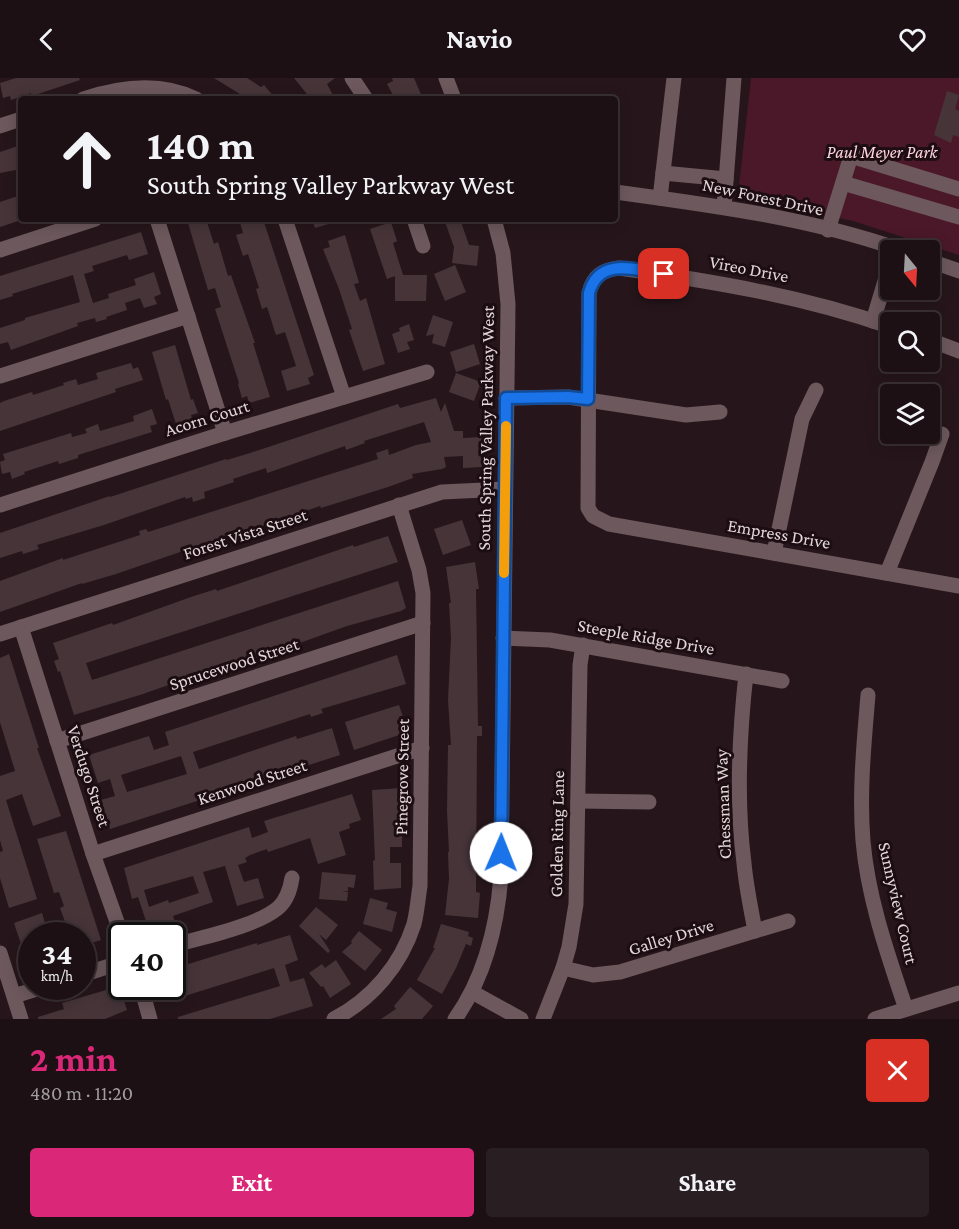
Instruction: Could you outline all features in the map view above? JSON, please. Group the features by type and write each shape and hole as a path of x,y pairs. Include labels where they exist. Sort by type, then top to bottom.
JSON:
{"street":[{"path":"352,78 364,96"},
{"path":"446,78 453,96"},
{"path":"660,198 674,78"},
{"path":"724,207 734,78"},
{"path":"92,96 141,87 165,89 190,96"},
{"path":"0,126 18,120"},
{"path":"828,230 851,156 959,189"},
{"path":"663,173 726,179"},
{"path":"843,183 959,217"},
{"name":"New Forest Drive","path":"618,192 724,207 828,230 880,248"},
{"path":"0,250 86,222"},
{"path":"158,222 225,433"},
{"path":"286,222 344,397"},
{"path":"415,222 423,246"},
{"name":"South Spring Valley Parkway West","path":"455,1019 472,992 489,951 499,908 501,876 508,304 503,253 495,222"},
{"path":"940,264 959,271"},
{"name":"Vireo Drive","path":"588,399 589,293 598,274 607,269 619,268 709,280 799,299 880,323"},
{"path":"873,321 880,299"},
{"path":"0,376 188,316"},
{"path":"940,344 959,351"},
{"name":"Acorn Court","path":"0,505 225,433 427,372"},
{"path":"774,553 802,419 816,390"},
{"path":"506,398 568,397 686,415 720,412"},
{"name":"Empress Drive","path":"588,399 588,508 593,516 609,524 959,586"},
{"path":"887,573 942,434"},
{"name":"Forest Vista Street","path":"0,634 442,492 505,489"},
{"name":"Pinegrove Street","path":"334,1019 351,1010 370,994 400,957 414,922 420,886 423,593 419,570 399,505"},
{"name":"Sprucewood Street","path":"57,741 423,623"},
{"name":"Verdugo Street","path":"21,627 93,854 117,922"},
{"name":"Steeple Ridge Drive","path":"503,638 550,640 583,645 782,681"},
{"name":"Golden Ring Lane","path":"543,1019 563,968 576,904 580,665 583,645"},
{"name":"Chessman Way","path":"746,674 742,712 739,801 744,864 755,931"},
{"name":"Sunnyview Court","path":"868,695 863,751 863,842 872,894 885,946 906,1009"},
{"name":"Kenwood Street","path":"93,854 422,748"},
{"path":"578,801 649,802"},
{"path":"186,942 260,919 280,907 290,892 292,878"},
{"name":"Galley Drive","path":"563,968 593,975 620,972 788,921"},
{"path":"0,953 21,1019"},
{"path":"472,992 521,1019"},
{"path":"875,1019 959,993"},
{"path":"14,996 18,995"},
{"path":"145,1000 150,1019"}],"green space":[{"name":"Paul Meyer Park","path":"751,78 959,78 959,255 940,249 940,240 912,240 853,221 738,195"}],"building":[{"path":"16,78 79,78 80,80 32,96 31,93 11,100 10,96 3,98 0,83"},
{"path":"214,78 247,78 261,87 264,85 273,96 243,96"},
{"path":"294,78 335,78 327,84 333,96 309,96"},
{"path":"392,78 414,78 422,96 393,96 387,84 393,81"},
{"path":"947,91 959,95 955,109 959,111 959,137 953,135 951,143 934,135"},
{"path":"18,146 18,170 0,173 0,152"},
{"path":"18,196 18,221 0,227 0,202"},
{"path":"207,222 214,244 218,242 228,276 231,275 255,343 253,343 270,397 249,403 247,396 242,398 215,309 221,307 215,288 208,290 188,223"},
{"path":"240,222 264,222 314,375 308,378 310,384 287,391 281,371 296,366 285,332 276,335 267,307 262,309 256,289 259,288 248,254 243,256 236,235 243,233"},
{"path":"313,222 335,222 315,228"},
{"path":"391,222 397,241 393,243 403,275 427,275 426,301 395,301 395,276 387,279 370,229"},
{"path":"445,222 461,222 469,245 479,246 477,266 452,263 454,247"},
{"path":"141,232 148,254 129,260 127,255 92,266 94,271 84,274 93,303 109,298 108,294 136,285 134,279 154,272 161,294 154,297 157,304 144,308 140,298 125,303 127,310 106,317 107,319 96,322 95,318 77,323 78,326 11,350 8,342 0,344 0,328 80,302 73,275 0,300 0,276"},
{"path":"345,235 359,283 354,284 360,301 366,298 385,364 363,371 349,330 352,329 339,289 323,249 330,247 328,241"},
{"path":"455,265 466,292 445,301 434,274"},
{"path":"433,315 453,322 445,347 432,343 434,334 426,336"},
{"path":"409,324 414,340 407,342 410,349 398,353 392,334"},
{"path":"474,344 480,364 456,372 450,352"},
{"path":"175,345 191,400 193,399 198,413 191,415 193,422 177,427 168,399 166,400 152,352"},
{"path":"131,363 133,369 138,367 143,380 115,389 116,392 0,431 0,403 32,392 33,395 76,379 78,385 98,379 96,373"},
{"path":"456,373 481,382 474,401 449,392"},
{"path":"436,398 441,412 445,403 454,431 463,431 463,438 483,437 482,467 463,468 463,456 444,457 446,467 442,469 412,474 413,478 388,487 321,508 320,506 0,612 0,581 63,558 63,560 140,535 139,531 146,529 148,532 378,459 376,453 388,449 389,455 431,442 424,422 364,441 365,443 346,450 345,446 267,473 266,468 204,492 205,498 193,502 192,497 186,499 185,497 37,545 39,549 23,554 22,551 0,558 0,533 398,404 400,408"},
{"path":"152,409 157,424 150,426 152,432 78,455 78,458 59,464 58,461 24,472 25,474 12,479 10,472 2,474 0,462 5,460 3,454 71,433 72,437 87,433 85,429 98,424 100,431 134,421 133,416"},
{"path":"462,520 471,545 443,555 434,529"},
{"path":"388,536 398,562 86,663 92,680 398,581 406,608 401,611 347,626 280,650 74,715 60,671 58,672 54,661 59,659 53,643 353,545 354,547"},
{"path":"475,562 479,589 476,589 478,726 482,726 482,736 477,736 476,892 480,893 478,918 445,915 449,879 448,745 451,745 448,700 451,638 449,603 451,603 446,567"},
{"path":"9,654 39,748 37,748 61,816 33,826 22,794 6,800 37,899 9,908 0,878 0,852 3,851 0,840 0,776 15,771 0,722 0,658"},
{"path":"397,655 406,684 321,709 323,713 311,717 310,714 193,752 199,769 296,736 297,739 332,728 340,755 110,829 101,800 115,796 110,779 98,783 89,755 149,736 154,750 169,745 165,732","holes":["181,756 187,774 127,792 121,775"]},
{"path":"399,705 408,732 354,750 345,722"},
{"path":"402,788 402,847 390,847 390,863 401,863 401,888 374,890 372,790"},
{"path":"352,794 361,820 349,824 350,828 339,832 346,855 318,864 310,838 268,852 267,849 245,858 247,862 238,865 244,882 258,878 264,898 237,906 225,866 203,872 213,902 173,916 175,922 146,922 138,897 132,899 124,868 249,827 252,838 268,832 264,821","holes":["193,876 199,893 169,903 168,900 149,907 144,890"]},
{"path":"66,831 95,922 65,922 60,908 64,906 59,892 54,893 37,839"},
{"path":"322,872 356,875 354,888 348,887 348,891 342,891 348,892 347,901 319,899"},
{"path":"370,898 388,903 386,909 397,912 392,932 363,924"},
{"path":"316,907 338,925 326,940 319,934 330,951 328,953 299,926"},
{"path":"42,913 45,922 18,922 18,935 14,923"},
{"path":"96,924 101,940 96,942"},
{"path":"441,924 469,932 468,936 473,938 471,946 466,944 442,994 417,980 435,948 433,948"},
{"path":"359,931 382,950 365,971 342,952 352,943 351,941"},
{"path":"290,935 298,960 285,965 290,982 304,978 313,1006 270,1019 178,1019 178,1017 280,986 274,968 186,996 186,965 257,943 257,945"},
{"path":"336,960 351,984 330,998 323,986 321,987 309,973 322,964 325,968"},
{"path":"410,987 433,1006 422,1019 381,1019 396,1009 394,1006"},
{"path":"106,990 108,1000 124,1000 127,1010 105,1019 38,1019 38,1017 64,1009 62,1003 72,1000 96,1000 96,993"}],"slow traffic":[{"path":"504,573 506,426"}],"route":[{"path":"501,853 506,398 588,399 589,293 592,283 598,274 607,269 619,268 664,274"}]}
